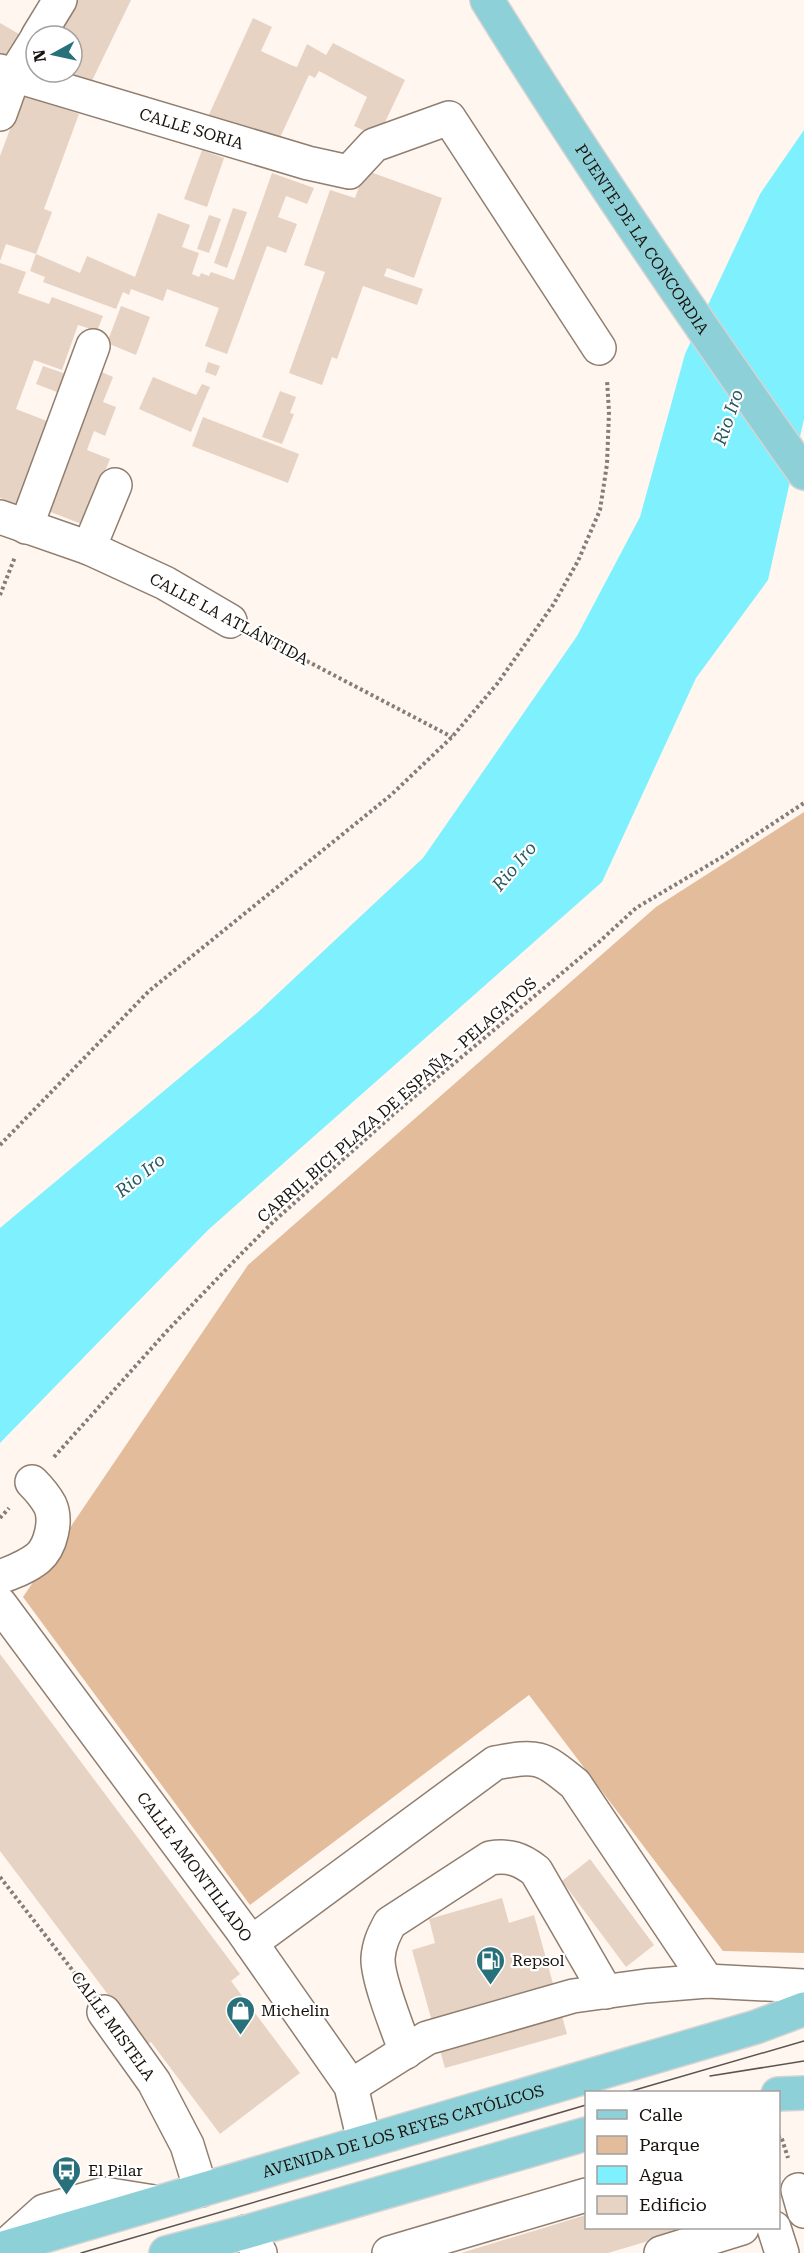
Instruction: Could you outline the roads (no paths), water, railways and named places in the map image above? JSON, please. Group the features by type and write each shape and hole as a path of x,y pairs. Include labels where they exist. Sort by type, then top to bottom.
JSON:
{"main road":[{"name":"PUENTE DE LA CONCORDIA","path":"487,0 558,114 651,253 804,473"},
{"name":"AVENIDA DE LOS REYES CATÓLICOS","path":"2,2249 154,2202 756,2027 804,2009"},
{"path":"780,2094 804,2093"},
{"path":"166,2253 253,2243 585,2134"}],"street":[{"path":"45,24 60,0"},
{"path":"0,114 7,73 24,53"},
{"name":"CALLE SORIA","path":"7,73 308,163 349,172 374,145 449,118 599,348"},
{"path":"13,522 93,346"},
{"path":"89,548 115,485"},
{"name":"CALLE LA ATLÁNTIDA","path":"13,522 89,548 165,583 230,621"},
{"path":"0,1577 23,1568 40,1556 49,1541 53,1524 51,1507 32,1482"},
{"name":"CALLE AMONTILLADO","path":"0,1604 251,1943 351,2086 364,2141"},
{"path":"251,1943 495,1763 525,1757 549,1762 575,1784 707,1981"},
{"path":"406,2052 382,1979 378,1960 381,1940 390,1923 490,1858 502,1856 514,1858 526,1863 536,1871 606,1992"},
{"path":"351,2086 427,2038 573,1996 646,1986 707,1981 804,1986"},
{"name":"CALLE MISTELA","path":"104,2012 154,2082 187,2145 201,2190"},
{"path":"389,2253 585,2195"},
{"path":"661,2253 706,2246 740,2229"},
{"path":"774,2229 782,2253"}],"water":[{"name":"Rio Iro","path":"804,130 804,419 768,580 696,678 602,882 208,1230 0,1443 0,1228 257,1013 423,858 577,636 640,517 685,354 760,194"}],"tram line":[{"path":"631,2091 804,2041"},
{"path":"710,2076 804,2061"},
{"path":"81,2253 585,2105"}],"place":[{"name":"Repsol","path":"491,1986"},
{"name":"Michelin","path":"240,2036"},
{"name":"El Pilar","path":"67,2196"}]}
